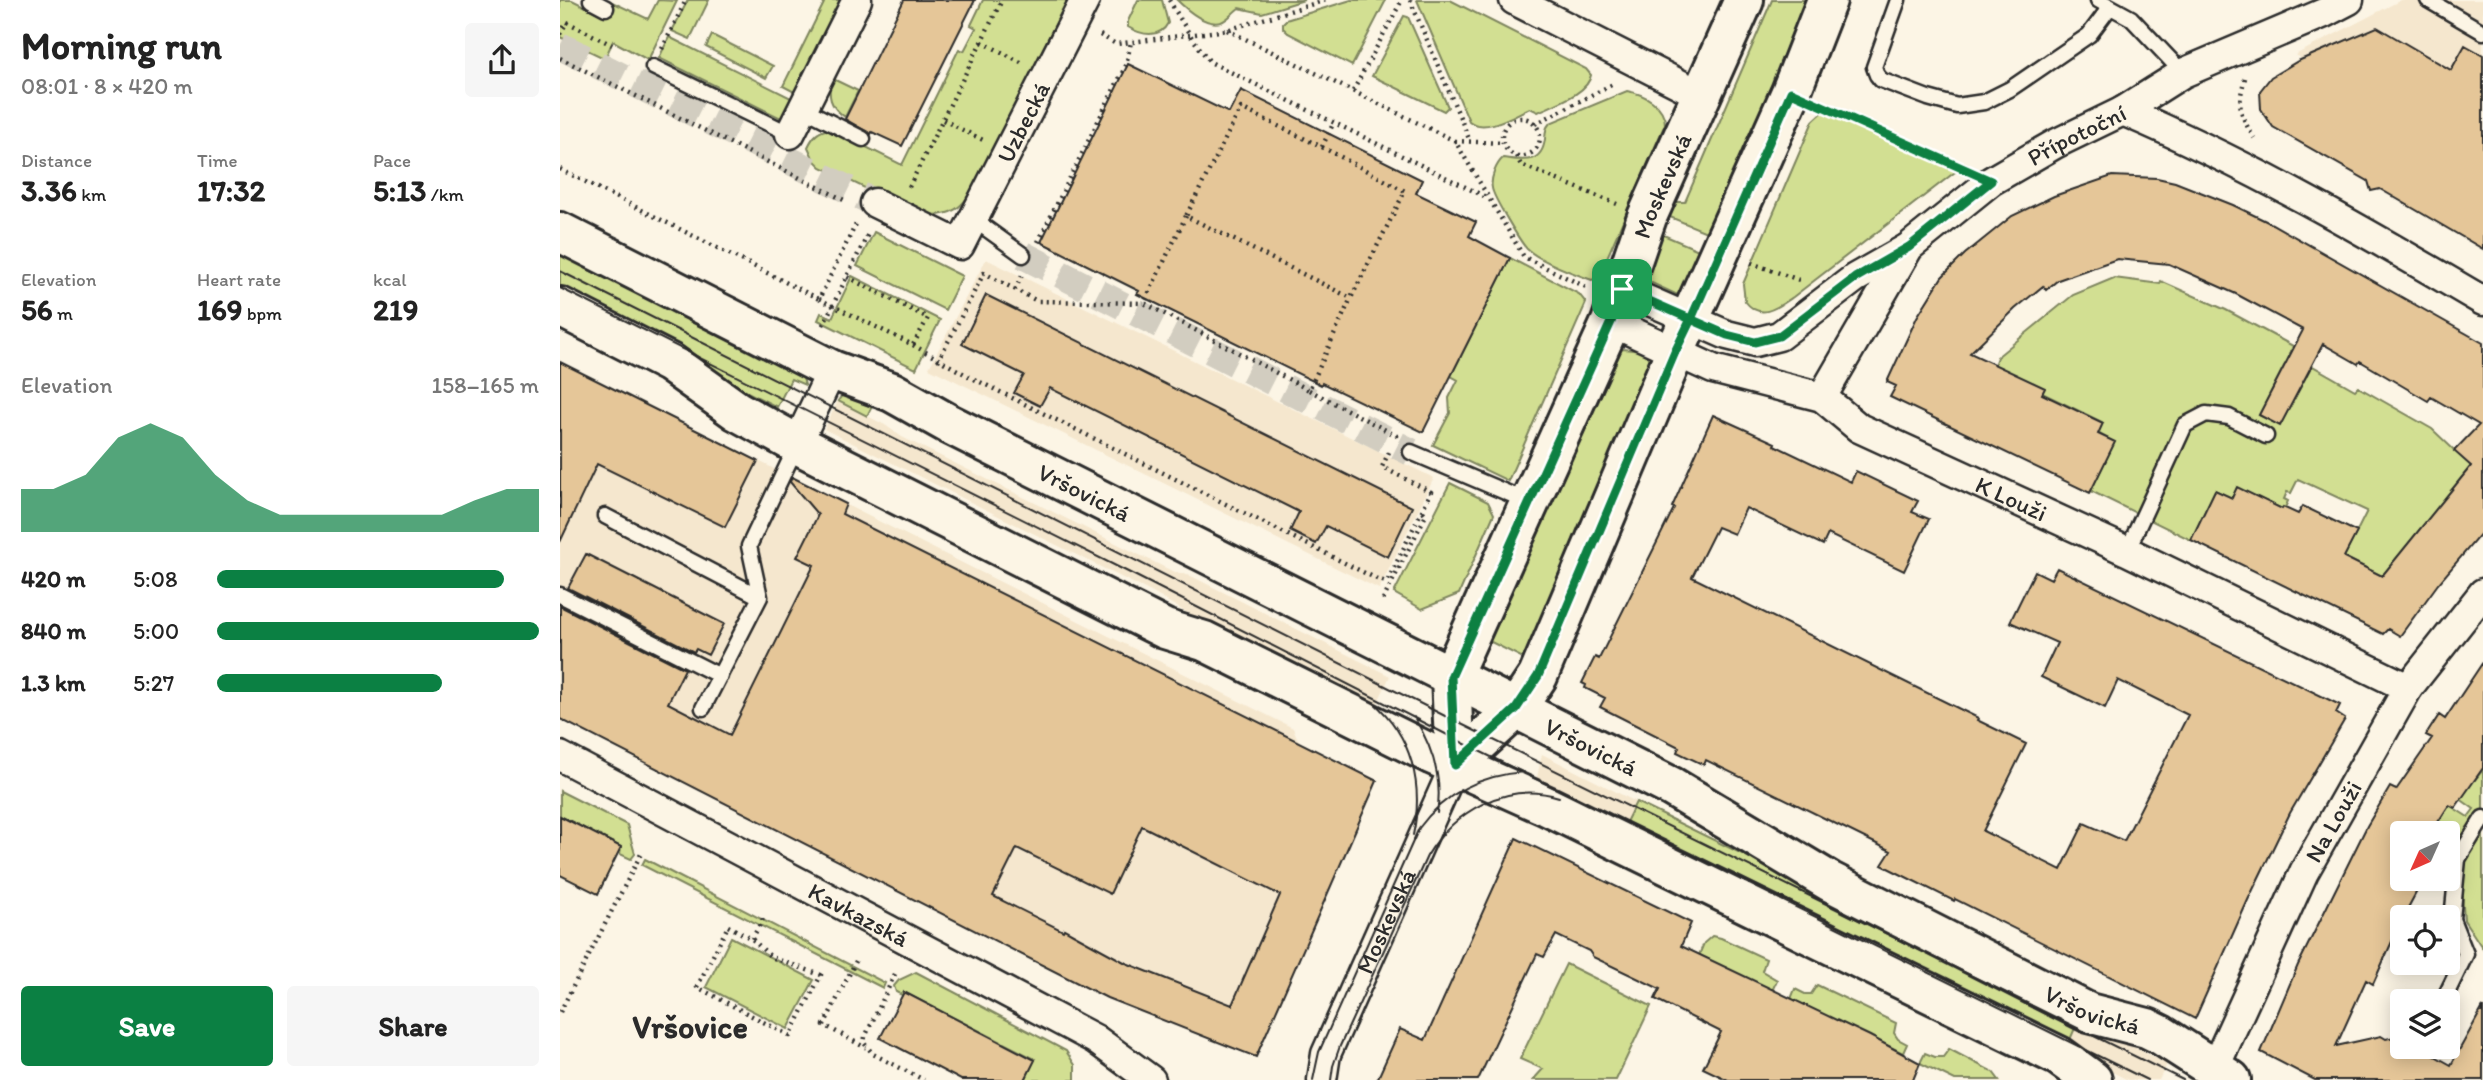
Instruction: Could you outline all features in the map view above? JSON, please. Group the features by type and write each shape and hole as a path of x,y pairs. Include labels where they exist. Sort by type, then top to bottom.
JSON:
{"main road":[{"name":"Moskevská","path":"1455,765 1451,677 1531,500 1610,301 1744,0"},
{"name":"Moskevská","path":"1455,765 1516,709 1538,676 1683,335 1791,92 1827,0"},
{"name":"Vršovická","path":"560,232 832,370 903,397 949,424 1672,787 1842,887 2089,1013 2147,1028 2161,1035 2217,1077"},
{"path":"560,307 670,363 737,411 797,444 1164,629 1204,641 2059,1056 2092,1080"}],"street":[{"path":"790,134 857,0"},
{"path":"1514,0 1701,95"},
{"path":"2123,111 2183,74 2330,4"},
{"name":"Uzbecká","path":"872,209 960,245 1080,11"},
{"name":"Přípotoční","path":"1822,397 1909,247 1991,181 2055,144 2123,111 2191,140 2331,213 2483,301"},
{"path":"1683,335 1727,335 1755,342 1779,336 1855,278 1909,247"},
{"name":"K Louži","path":"1610,301 1683,335 1713,369 1822,397 1859,428 2127,551 2408,688"},
{"path":"797,444 832,370"},
{"name":"Na Louži","path":"2217,1077 2304,872 2408,688 2483,593"},
{"name":"Kavkazská","path":"560,756 1095,1039 1152,1080"},
{"name":"Moskevská","path":"1322,1080 1326,1055 1455,765"}],"lane":[{"path":"591,0 606,8"},
{"path":"1898,0 1874,67 1877,75 1881,80 1957,106 1984,102 2010,89 2089,36 2104,4 2131,18 2183,74"},
{"path":"2428,0 2483,32"},
{"path":"653,67 790,134"},
{"path":"804,109 863,139"},
{"path":"973,219 1028,258"},
{"path":"2127,551 2185,425 2206,414 2229,417 2266,436"},
{"path":"703,708 760,597 749,546 797,444"},
{"path":"1411,452 1510,494 1531,500"},
{"path":"605,516 760,597"},
{"path":"560,595 720,676"},
{"path":"2449,989 2466,954 2452,919 2458,859 2483,818"}],"path":[{"path":"653,67 686,0"},
{"path":"819,299 872,209 943,120 1002,0"},
{"path":"1169,0 1189,35 1210,62 1489,199"},
{"path":"1080,11 1115,44 1227,30 1326,0"},
{"path":"1353,91 1402,0"},
{"path":"1410,0 1470,141"},
{"path":"560,34 567,22 612,45"},
{"path":"1227,30 1455,141 1502,143"},
{"path":"982,42 1047,75"},
{"path":"1015,290 1028,258 1126,65 1131,42"},
{"path":"560,58 872,209"},
{"path":"2242,71 2246,79 2239,103 2241,115 2254,138 2250,145"},
{"path":"1535,124 1615,83"},
{"path":"1791,92 1991,181"},
{"path":"1144,303 1241,108 1322,147 1405,191 1351,298 1309,390"},
{"path":"1516,156 1529,155 1539,145 1539,130 1529,119 1521,118 1508,122 1501,135 1506,149 1516,156 1521,164 1622,206"},
{"path":"943,120 1008,152"},
{"path":"1322,147 1333,124"},
{"path":"1455,141 1524,257 1610,301"},
{"path":"560,169 913,345 938,361 1379,580 1387,582 1431,492 1382,467 1397,436 1144,303 1037,302 984,273 938,361"},
{"path":"823,325 847,277 872,209"},
{"path":"1186,216 1351,298"},
{"path":"1751,263 1803,281"},
{"path":"847,277 928,318 913,345"},
{"path":"1383,600 1426,515 1422,510"},
{"path":"560,1012 642,852"},
{"path":"752,939 765,915"},
{"path":"728,926 752,939 771,957 821,975 790,1035 697,988 728,926"},
{"path":"856,961 824,1025 924,1080"},
{"path":"867,1049 865,1037 895,974"}],"shaded area":[{"path":"2401,0 2483,0 2483,166 2295,55"},
{"path":"986,259 1434,478 1379,589 929,368"},
{"path":"560,362 1293,728 1299,742 1377,781 1256,1057 1107,998 560,719"},
{"path":"838,401 885,425 902,437 1172,571 1191,576 1390,676 1378,702 1370,708 1153,593 824,429"},
{"path":"1542,754 1636,802 1622,830 1536,782"},
{"path":"2079,1019 2167,1064 2159,1080 2128,1080 2066,1049"}],"green space":[{"path":"560,0 572,0 602,15 610,1 648,19 658,0 677,1 648,60 613,41 606,59 560,37"},
{"path":"688,0 709,0 690,39 672,31"},
{"path":"820,0 845,0 798,94 783,86 824,3"},
{"path":"983,0 1067,0 979,179 962,204 941,215 919,214 821,167 814,160 808,147 810,143 819,133 830,129 902,165 959,49 964,51 976,28 971,25"},
{"path":"1138,0 1162,0 1168,23 1165,28 1150,34 1128,27"},
{"path":"1177,0 1304,0 1262,13 1239,8 1224,21 1215,23 1197,16"},
{"path":"1351,0 1385,2 1352,66 1283,28 1286,20"},
{"path":"1417,0 1450,0 1586,69 1591,75 1589,82 1569,98 1538,112 1530,108 1491,124 1469,121"},
{"path":"1772,0 1815,0 1716,236 1665,215 1670,202 1685,202"},
{"path":"1404,16 1408,17 1448,107 1444,111 1372,76"},
{"path":"712,35 773,66 766,78 706,47"},
{"path":"669,37 795,100 785,120 659,58"},
{"path":"831,78 858,91 845,117 831,100"},
{"path":"1627,91 1640,95 1657,106 1665,124 1599,276 1592,280 1567,271 1527,249 1497,200 1492,180 1503,158 1529,159 1540,154 1550,123"},
{"path":"1824,111 1959,169 1793,297 1769,311 1757,310 1745,301 1743,284 1813,121"},
{"path":"1654,231 1708,254 1682,297 1643,279"},
{"path":"874,232 962,276 945,310 857,266"},
{"path":"560,249 802,375 805,385 791,379 777,407 560,298"},
{"path":"1510,258 1579,294 1586,303 1508,481 1433,445 1450,413 1449,398 1458,380 1451,376"},
{"path":"852,276 940,320 916,369 818,320 821,313 832,318"},
{"path":"2114,278 2160,284 2161,281 2226,310 2293,346 2290,353 2355,390 2358,387 2432,429 2471,466 2382,576 2344,557 2367,511 2298,479 2291,493 2287,492 2284,499 2288,501 2282,509 2237,488 2232,498 2215,490 2191,540 2091,491 2114,442 2098,433 2102,422 2042,393 1991,373 1997,357 2073,295","holes":["2284,366 2306,377 2280,425 2259,415"]},
{"path":"1622,349 1644,351 1661,364 1531,662 1489,641"},
{"path":"843,394 878,395 867,416 838,401"},
{"path":"1450,483 1488,502 1494,514 1459,594 1422,609 1394,593"},
{"path":"2483,756 2483,949 2464,920 2460,876 2460,821 2439,821 2449,805 2468,817 2474,809 2456,796 2469,776 2475,780 2482,771 2476,766"},
{"path":"560,791 627,825 635,854 631,859 620,854 621,847 560,816"},
{"path":"1636,802 2079,1019 2066,1049 1622,830"},
{"path":"645,859 885,983 883,988 642,865"},
{"path":"1712,936 1766,959 1762,971 1777,980 1772,991 1699,955 1704,943"},
{"path":"731,937 814,980 788,1029 706,987"},
{"path":"1566,964 1651,1006 1616,1080 1533,1080 1543,1069 1520,1059"},
{"path":"916,972 1066,1051 1075,1065 1075,1080 1025,1080 1035,1059 905,993 902,995 896,992 894,986 899,980"},
{"path":"1817,985 1896,1023 1894,1033 1907,1044 1903,1053 1791,999 1795,989 1811,994"},
{"path":"1949,1049 1993,1072 1999,1080 1955,1080 1920,1063 1925,1053 1943,1057"}],"building":[{"path":"904,0 975,0 902,146 872,132 871,134 845,119"},
{"path":"2377,27 2451,70 2465,45 2483,55 2483,249 2380,189 2371,191 2368,181 2273,127 2261,109 2260,91 2271,77 2298,61"},
{"path":"1128,64 1229,113 1241,90 1422,180 1416,193 1476,222 1469,236 1510,258 1423,432 1137,294 1139,291 1041,242"},
{"path":"2112,176 2157,178 2175,182 2233,205 2272,224 2483,343 2483,531 2438,584 2400,636 2388,629 2383,634 2191,540 2215,490 2232,498 2237,487 2298,514 2303,506 2357,532 2344,557 2382,576 2471,466 2454,451 2479,425 2431,397 2428,401 2360,361 2358,364 2323,344 2280,426 2259,415 2303,330 2236,294 2169,264 2117,259 2058,280 2046,290 2043,286 1970,353 2045,388 2042,394 2103,423 2098,434 2115,442 2090,493 1890,397 1896,386 1887,382 1917,317 1942,277 1965,254 2012,216 2054,196"},
{"path":"986,295 1412,507 1388,557 1326,526 1316,544 1290,531 1299,512 1050,388 1040,406 1014,393 1024,375 962,344"},
{"path":"560,362 758,461 725,527 597,464 560,542"},
{"path":"1713,415 1851,482 1856,471 1918,501 1912,512 1929,519 1904,571 1828,534 1823,545 1746,508 1734,534 1717,527 1692,577 2026,744 1983,831 2061,870 2084,823 2124,841 2188,715 2118,680 2105,708 2041,677 2057,643 2010,622 2035,571 2051,579 2057,568 2340,705 2336,713 2345,719 2290,813 2195,1019 1882,865 1891,851 1706,760 1704,765 1677,752 1679,747 1600,707 1605,698 1585,688 1586,685 1582,683 1595,657 1599,659 1674,508 1672,507"},
{"path":"792,477 846,504 842,514 1377,781 1256,1057 1107,998 560,719 560,606 685,669 668,703 730,735 814,565 797,557 818,515 790,482","holes":["1142,826 1280,895 1232,1005 1126,963 1064,929 1063,931 993,896 1017,848 1110,894"]},
{"path":"586,554 724,624 708,655 696,649 694,652 568,588"},
{"path":"2483,662 2483,768 2455,808 2449,805 2439,821 2390,821 2390,891 2417,891 2409,905 2390,905 2390,946 2373,984 2366,980 2336,1046 2381,1036 2390,1038 2390,1059 2440,1059 2451,1065 2454,1059 2460,1059 2460,1049 2483,1007 2483,1080 2315,1080 2261,1052 2298,965 2367,826 2390,787 2396,790 2432,738 2426,735 2439,715 2445,719"},
{"path":"560,816 621,847 598,894 560,875"},
{"path":"1516,838 1691,923 1681,946 1870,1036 1920,1063 1913,1080 1728,1080 1703,1068 1721,1032 1655,999 1660,989 1593,957 1589,951 1556,935 1544,957 1537,954 1478,1080 1377,1080 1400,1029 1425,1040"},
{"path":"904,992 1035,1060 1025,1080 961,1080 880,1038"}],"tunnel":[{"path":"560,46 875,203"},
{"path":"1023,255 1411,452"}],"tram line":[{"path":"560,271 1453,720 2183,1080"},
{"path":"560,288 1473,748 2147,1080"},
{"path":"1373,702 1397,730 1412,762 1417,798 1413,835"},
{"path":"1414,717 1426,739 1437,775 1437,813"},
{"path":"1313,1080 1319,1052 1419,828 1440,805 1465,788 1493,777 1524,772"},
{"path":"1331,1080 1340,1046 1427,856 1438,840 1467,813 1501,797 1520,793 1559,797"}],"district":[{"name":"Vršovice","path":"690,1027"}],"route":[{"path":"1622,289 1611,322 1451,677 1455,765 1516,709 1538,676 1675,352 1691,319 1791,92 1991,181 1909,247 1855,278 1779,336 1755,342 1727,335 1691,319 1622,289"}]}
